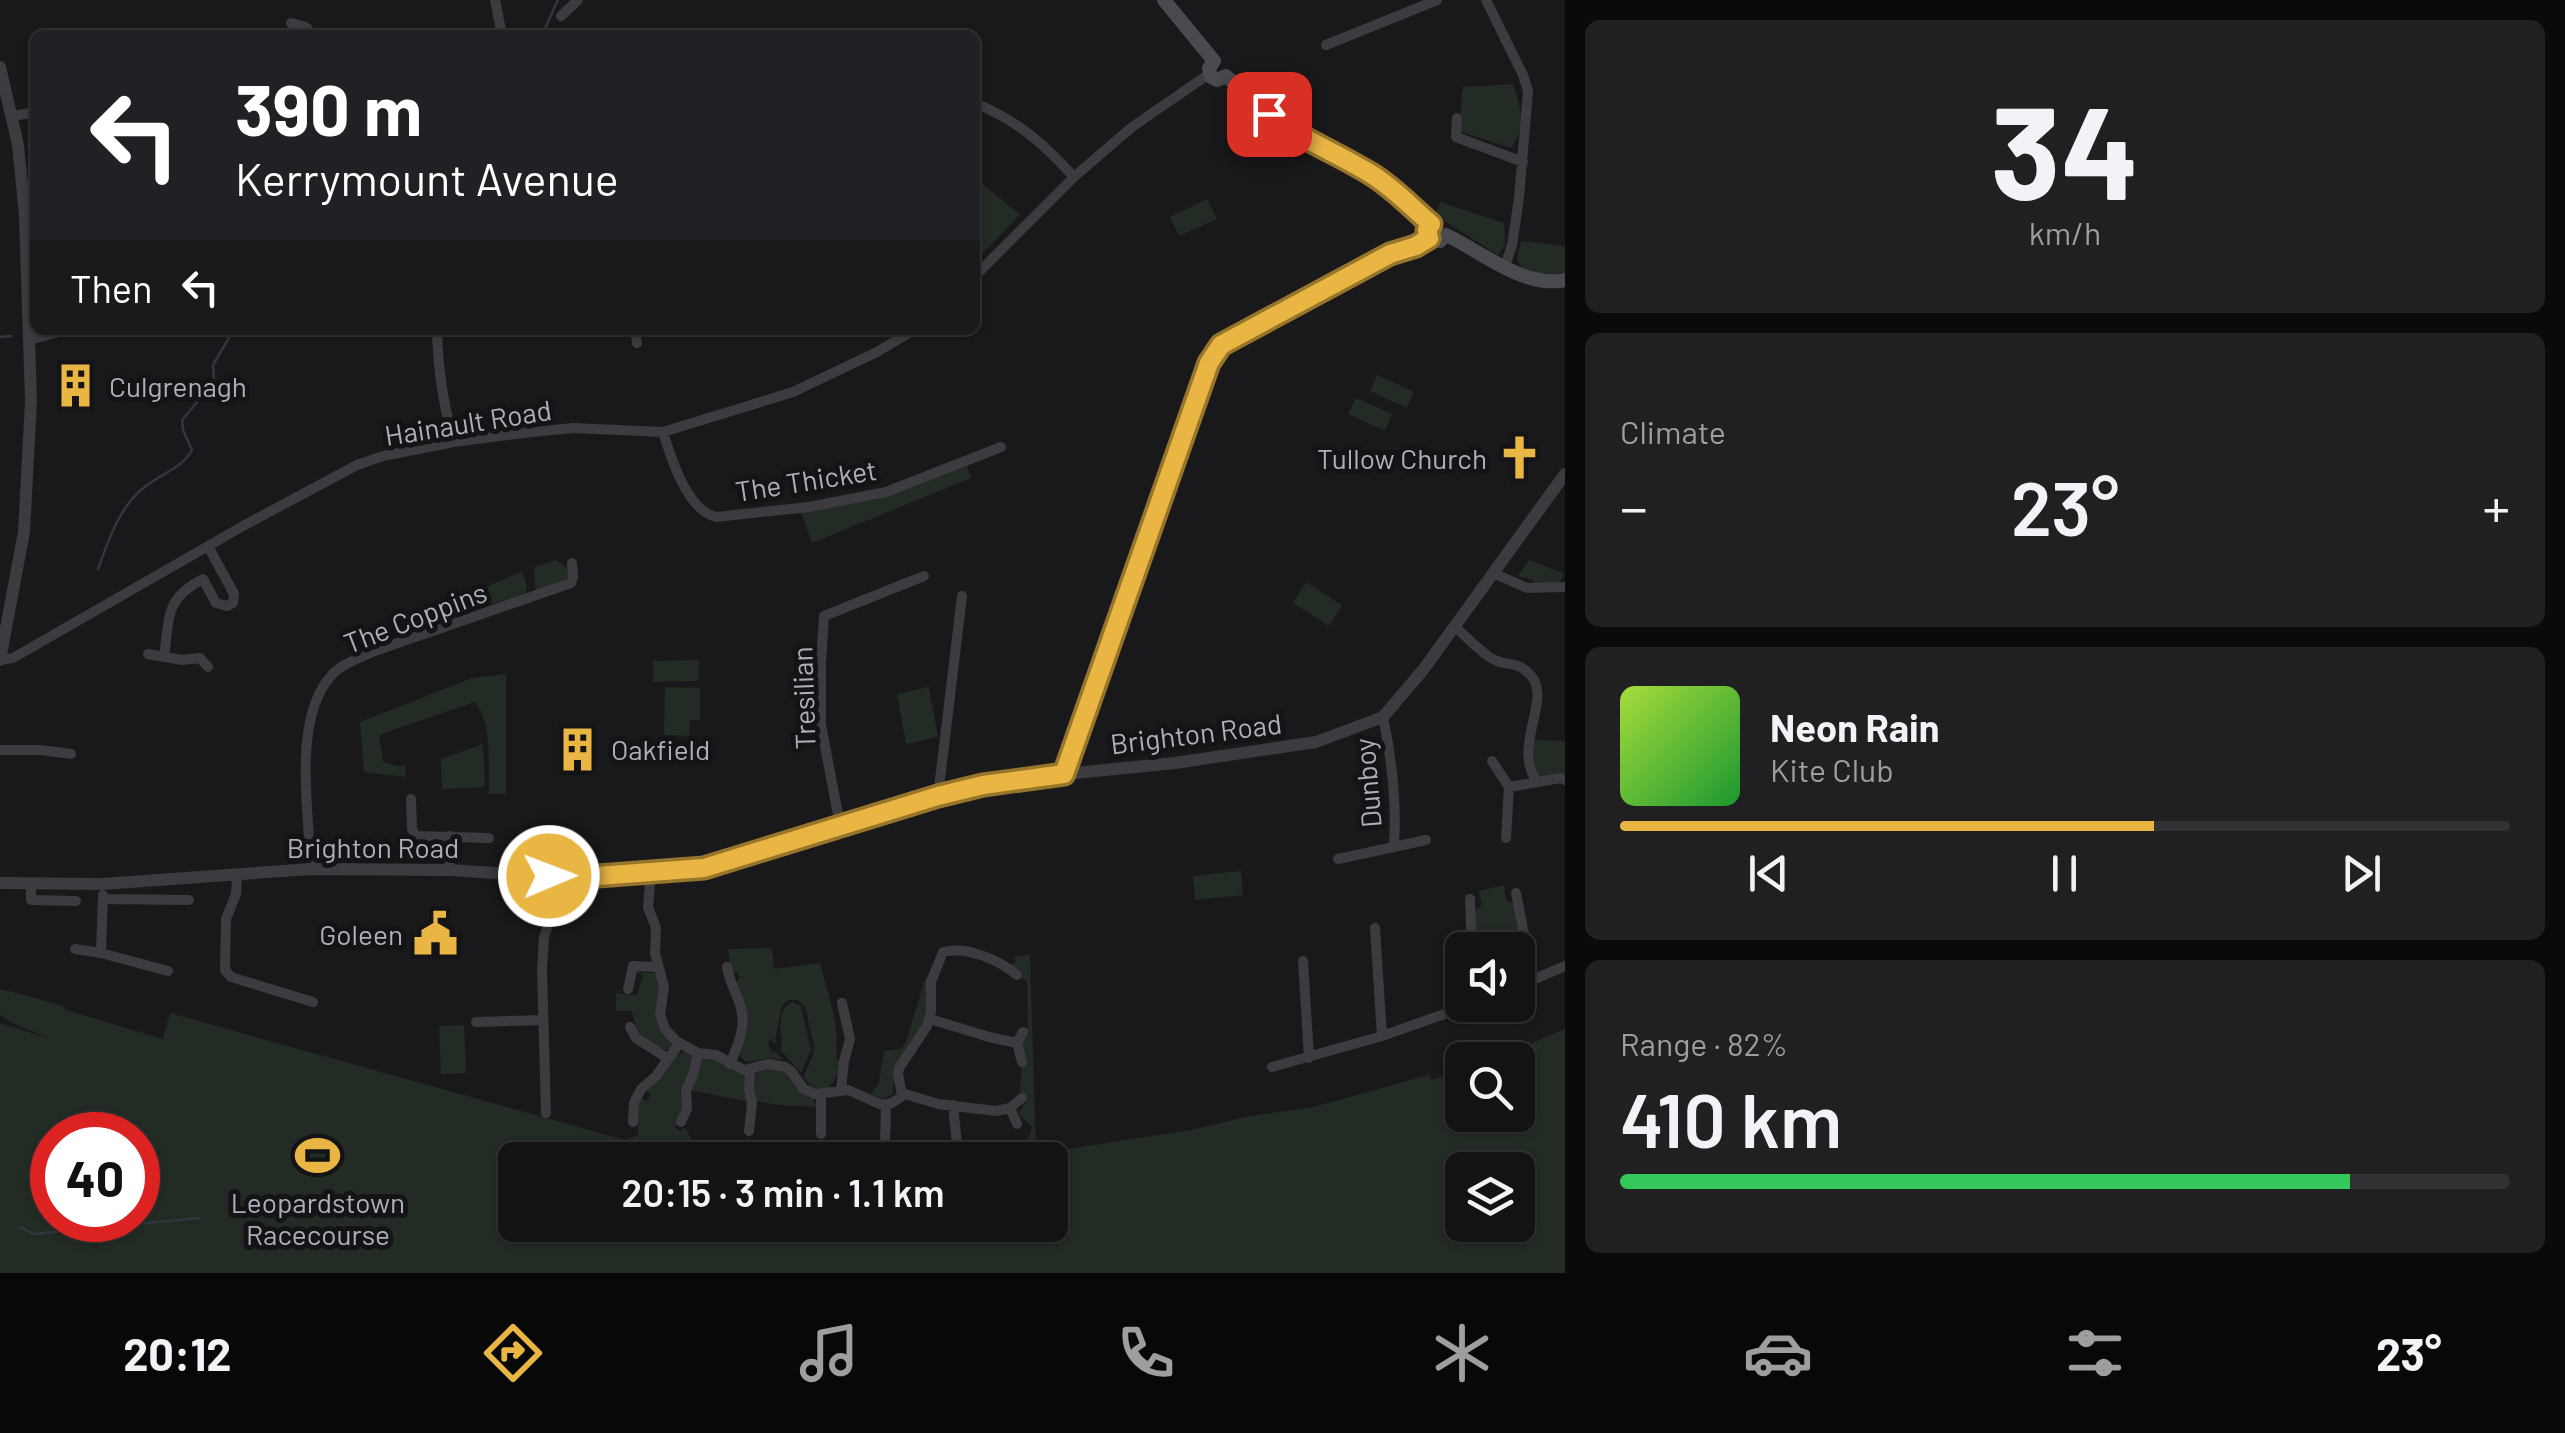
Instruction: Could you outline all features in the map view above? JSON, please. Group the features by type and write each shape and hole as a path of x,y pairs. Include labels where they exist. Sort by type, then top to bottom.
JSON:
{"main road":[{"path":"1164,0 1212,67 1217,80 1226,76 1285,126 1396,191 1430,231 1441,224 1446,235 1504,266 1540,280 1565,280"}],"street":[{"path":"495,0 501,30"},
{"path":"561,16 578,0"},
{"path":"1326,45 1436,0"},
{"path":"1486,0 1528,92 1512,245 1504,266"},
{"path":"291,23 308,30"},
{"path":"980,271 1074,177 1212,67"},
{"path":"0,69 13,116 25,216 30,340 24,532 5,609 0,660"},
{"path":"980,105 1031,133 1074,177"},
{"path":"13,116 30,113"},
{"path":"1457,118 1456,137 1522,162"},
{"path":"1064,774 1209,363 1221,345 1390,254 1416,246 1430,231"},
{"path":"30,340 48,335"},
{"path":"437,335 445,411 454,442"},
{"path":"636,335 638,343"},
{"name":"Hainault Road","path":"0,660 14,658 358,464 454,442 573,428 663,432 794,392 906,335"},
{"name":"The Thicket","path":"663,432 676,469 693,500 707,515 716,517 809,507 886,492 1001,447"},
{"name":"Brighton Road","path":"0,883 102,884 311,869 449,870 571,878 704,868 983,785 1316,742 1383,717 1495,574 1565,474"},
{"path":"164,656 172,606 178,595 203,579 216,603 233,603 232,589 208,546"},
{"name":"The Coppins","path":"311,869 307,730 330,676 372,652 571,584 572,563"},
{"path":"1495,574 1528,588 1565,587"},
{"name":"Tresilian","path":"840,825 821,724 824,616 924,576"},
{"path":"938,796 962,596"},
{"path":"1455,627 1488,656 1521,666 1535,680 1538,691 1526,755 1537,782"},
{"path":"148,654 182,660 200,658 208,667"},
{"name":"Dunboy","path":"1383,717 1397,808 1394,845"},
{"path":"0,750 70,754"},
{"path":"1492,761 1509,787 1506,838"},
{"path":"1509,787 1565,780"},
{"path":"411,799 412,829 416,836 489,838"},
{"path":"449,870 450,836"},
{"name":"Dunboy","path":"1338,859 1354,848 1426,840"},
{"path":"651,871 648,907 656,928 655,953 664,987 662,1023 679,1044 750,1070 770,1064 785,1067 803,1088 815,1094 841,1090 886,1105"},
{"path":"237,874 236,894 226,918 225,970 232,976 271,982 313,1002"},
{"path":"546,1113 544,937 571,878"},
{"path":"31,884 31,900 76,901"},
{"path":"101,953 102,884"},
{"path":"1516,893 1523,932"},
{"path":"103,899 189,900"},
{"path":"1470,900 1471,932"},
{"path":"1375,928 1382,1036"},
{"path":"74,948 163,967"},
{"path":"902,1094 899,1068 930,1019 930,982 943,952 962,951 999,962 1017,975"},
{"path":"1302,961 1309,1058"},
{"path":"628,989 632,966 658,967"},
{"path":"1535,979 1565,966"},
{"path":"727,967 744,1024 730,1064"},
{"path":"841,1090 850,1040 842,1003"},
{"path":"1272,1067 1445,1015"},
{"path":"930,1019 1017,1043"},
{"path":"476,1022 543,1020"},
{"path":"630,1026 636,1038 667,1058"},
{"path":"1022,1062 1017,1043 1023,1032"},
{"path":"634,1122 641,1088 656,1076 679,1044"},
{"path":"681,1122 698,1053"},
{"path":"749,1132 750,1070"},
{"path":"821,1094 821,1134"},
{"path":"886,1105 902,1094"},
{"path":"902,1094 938,1104 996,1111 1010,1108 1022,1098"},
{"path":"885,1142 886,1105"},
{"path":"953,1105 957,1142"},
{"path":"1010,1108 1017,1124"}],"shaded area":[{"path":"1513,84 1521,117 1519,133 1511,148 1459,131 1463,87"},
{"path":"980,182 1020,215 980,256"},
{"path":"1207,199 1217,219 1179,236 1170,217"},
{"path":"1440,202 1504,223 1505,245 1498,255 1435,215"},
{"path":"1521,241 1565,246 1565,274 1548,279 1523,273 1517,258"},
{"path":"1377,375 1414,392 1407,408 1370,391"},
{"path":"1356,398 1392,414 1385,431 1348,414"},
{"path":"967,466 971,478 812,543 801,512"},
{"path":"556,560 568,569 569,578 535,588 534,567"},
{"path":"1529,560 1565,571 1560,582 1536,584 1518,576"},
{"path":"522,571 527,587 524,595 487,605 482,589"},
{"path":"1306,582 1342,605 1329,626 1293,603"},
{"path":"699,660 699,681 653,682 653,661"},
{"path":"506,674 506,794 489,794 487,733 475,702 379,736 383,762 405,765 406,777 364,772 360,722 472,678"},
{"path":"665,687 700,688 700,720 690,720 689,736 664,735"},
{"path":"929,687 938,737 906,744 897,694"},
{"path":"1533,740 1565,741 1565,779 1542,782 1530,768"},
{"path":"483,744 485,787 442,789 441,759"},
{"path":"1241,871 1243,895 1195,900 1193,876"},
{"path":"1504,885 1506,900 1514,904 1519,932 1476,932 1475,911 1482,905 1479,891"},
{"path":"772,948 774,969 820,963 840,1063 827,1088 816,1088 803,1077 814,1046 805,1006 797,1000 782,1006 775,1040 778,1043 769,1039 773,1053 783,1060 746,1062 739,1055 746,1035 746,1019 735,983 740,978 731,971 728,949"},
{"path":"1030,955 1036,1142 1025,1142 1032,1127 1018,1113 1026,1102 1020,1091 1021,1045 1028,1019 1027,983 1009,964 1015,964 1015,956"},
{"path":"636,972 655,973 660,986 658,1005 672,1046 668,1050 642,1037 632,1011 616,1011 616,993 637,995 643,976"},
{"path":"926,977 926,1019 893,1086 893,1094 883,1099 871,1094 879,1082 884,1051 901,1049 905,1044"},
{"path":"0,989 163,1039 170,1013 625,1140 638,1135 638,1106 641,1099 647,1101 651,1094 646,1090 669,1063 686,1051 693,1056 680,1094 683,1108 675,1128 681,1131 685,1127 691,1139 498,1142 498,1242 1068,1242 1068,1149 1314,1107 1428,1075 1432,1080 1445,1075 1445,1132 1535,1132 1534,1042 1565,1029 1565,1273 0,1273 0,1023 51,1039 0,1014"},
{"path":"792,1002 801,1006 811,1050 801,1073 780,1050 783,1013"},
{"path":"464,1025 466,1073 441,1074 439,1026"},
{"path":"706,1057 745,1076 749,1102 690,1090"},
{"path":"771,1068 799,1082 816,1107 756,1101 754,1074"}],"waterway":[{"path":"544,30 558,0"},
{"path":"98,569 115,527 133,498 182,463 192,450 182,420 214,382 213,365 230,335"},
{"path":"0,337 11,336"},
{"path":"20,1227 34,1234 199,1218"}],"place":[{"name":"Culgrenagh","path":"76,386"},
{"name":"Tullow Church","path":"1520,458"},
{"name":"Oakfield","path":"578,749"},
{"name":"Goleen","path":"436,934"},
{"name":"Leopardstown Racecourse","path":"318,1156"}],"route":[{"path":"549,876 571,878 704,868 938,796 983,785 1064,774 1209,363 1221,345 1390,254 1429,238 1427,230 1431,224 1396,191 1269,114"}]}
